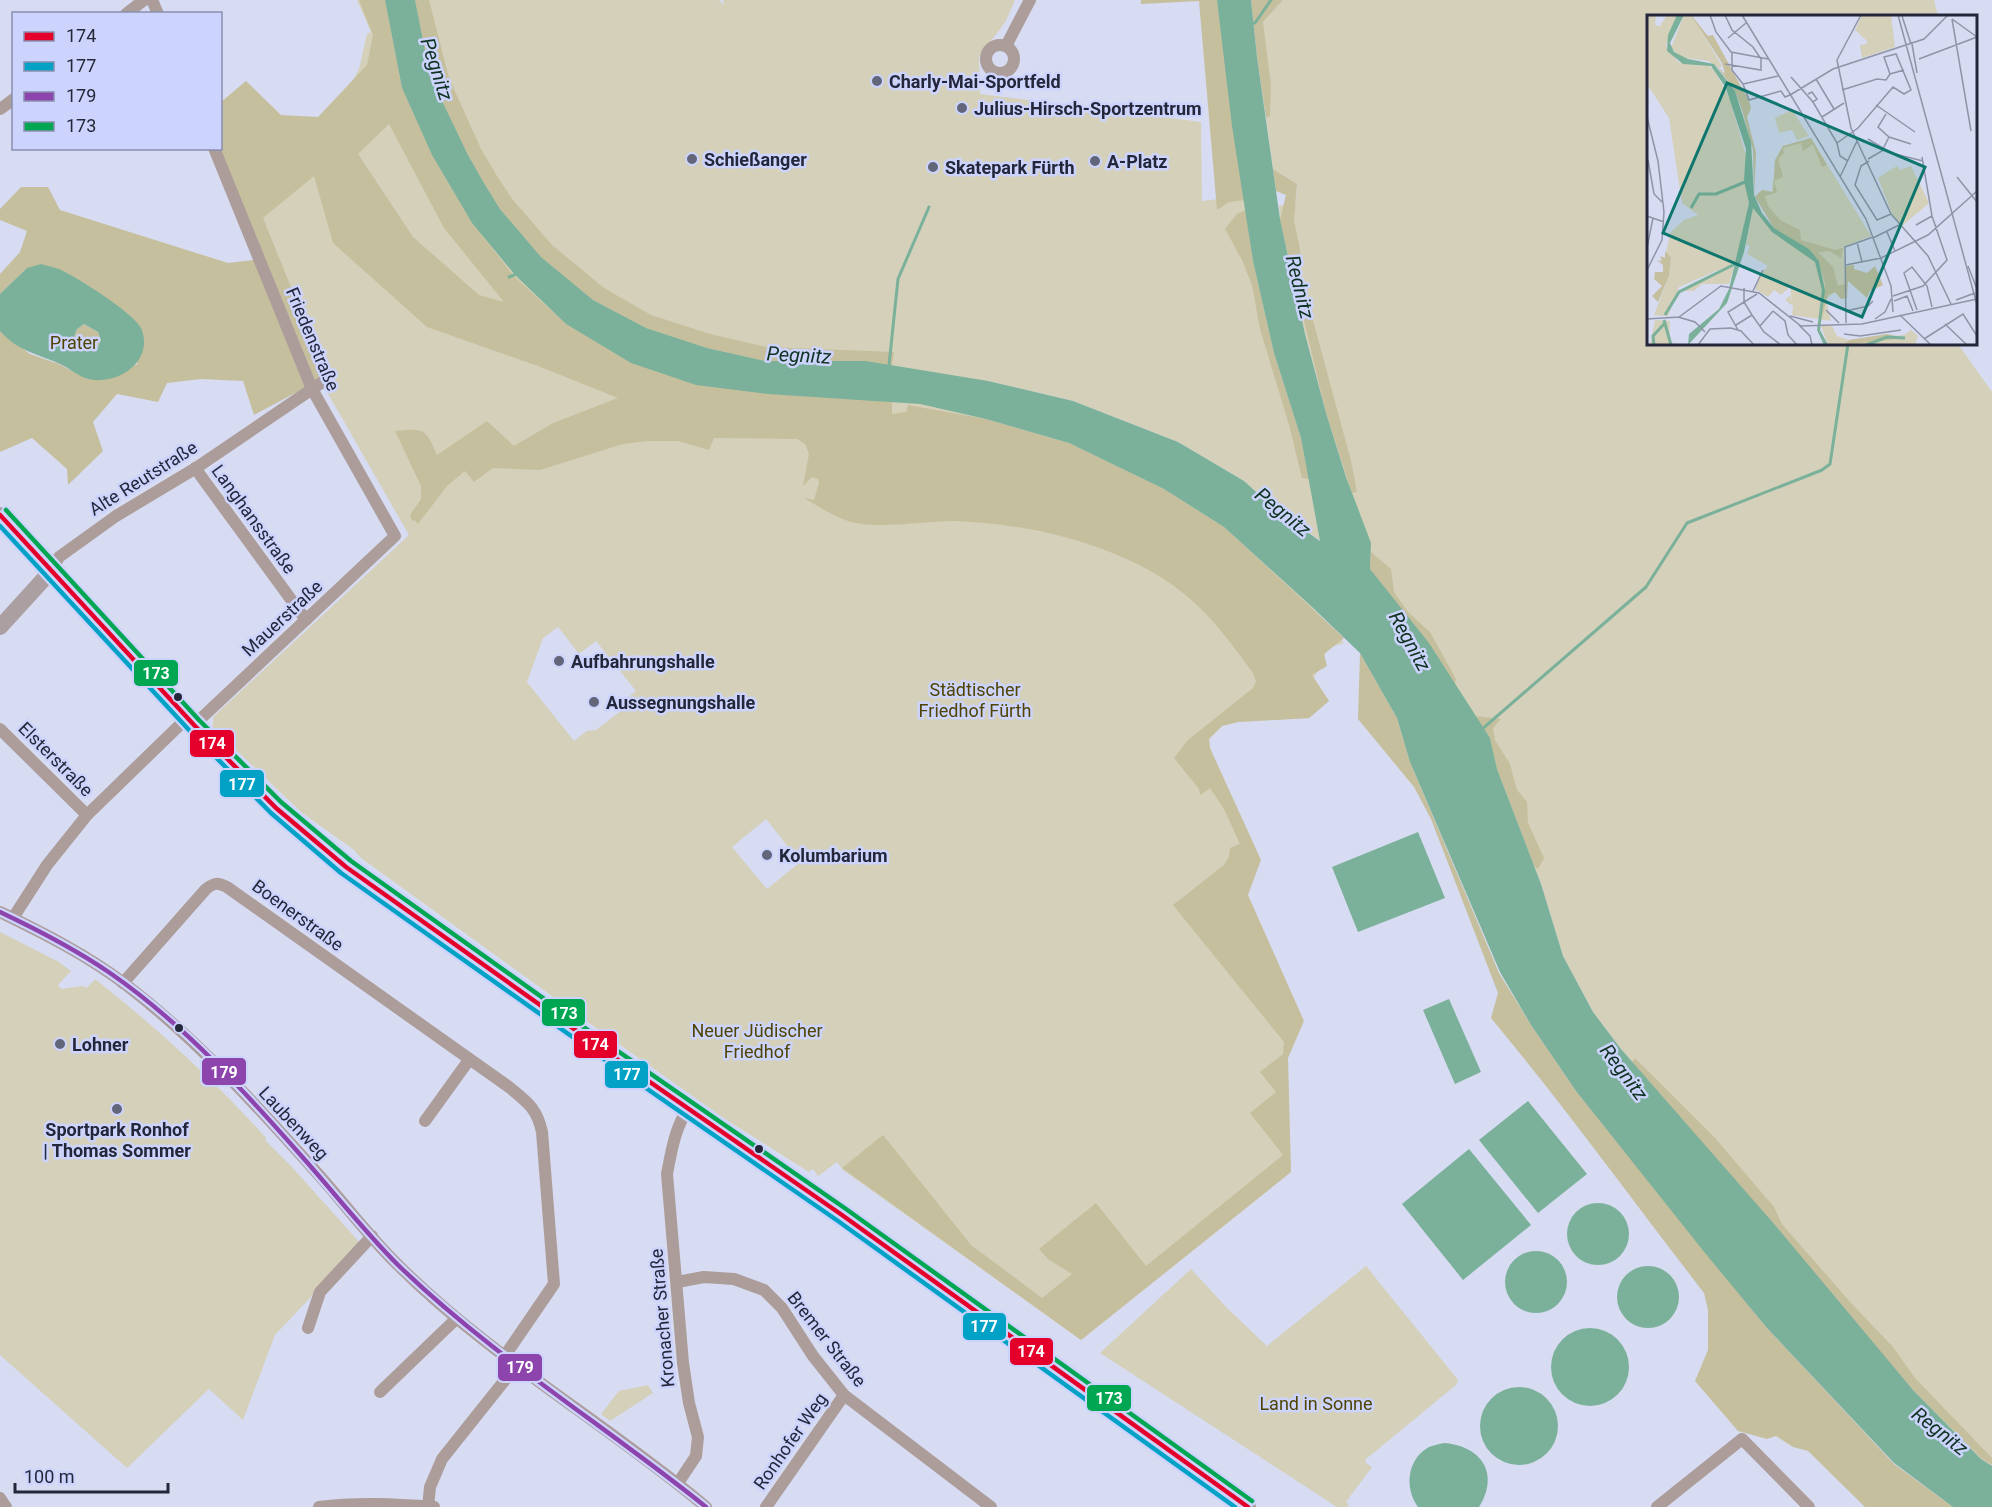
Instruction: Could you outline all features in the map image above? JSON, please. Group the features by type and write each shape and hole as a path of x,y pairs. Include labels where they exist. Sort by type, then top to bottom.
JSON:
{"main road":[{"path":"0,515 190,721 276,808 346,867 870,1235 1248,1507"},
{"name":"Alte Reutstraße","path":"0,627 52,570"}],"street":[{"path":"129,12 144,0"},
{"path":"1006,46 1029,0"},
{"name":"Friedenstraße","path":"215,150 312,389 395,536"},
{"name":"Alte Reutstraße","path":"52,570 59,557 116,516 195,468 324,381"},
{"name":"Langhansstraße","path":"195,468 306,620"},
{"name":"Mauerstraße","path":"14,918 47,865 87,815 306,620 395,536"},
{"name":"Elsterstraße","path":"0,729 87,815"},
{"name":"Boenerstraße","path":"123,983 206,889 218,883 227,886 509,1087 532,1106 539,1118 542,1132 554,1284 504,1357"},
{"name":"Laubenweg","path":"0,912 60,942 123,983 148,1003 218,1066 397,1265 456,1319 516,1366 678,1483"},
{"path":"424,1121 470,1060"},
{"name":"Kronacher Straße","path":"678,1483 696,1456 698,1437 686,1385 667,1174 677,1133 683,1115 688,1109"},
{"path":"308,1328 320,1292 372,1236"},
{"name":"Bremer Straße","path":"677,1282 704,1276 734,1279 764,1290 782,1308 813,1356 844,1395 991,1507"},
{"path":"380,1392 456,1319"},
{"path":"428,1507 430,1487 442,1459 516,1366"},
{"name":"Ronhofer Weg","path":"766,1507 844,1395"},
{"path":"1657,1507 1742,1439 1809,1507"},
{"path":"678,1483 706,1507"},
{"path":"0,1498 6,1507"},
{"path":"319,1507 354,1504 435,1507"}],"green space":[{"path":"357,0 719,0 724,5 723,0 1015,0 1006,21 979,57 980,94 1201,122 1202,201 1244,196 1253,261 1274,353 1301,438 1321,541 1275,509 1244,481 1178,442 1073,401 988,381 986,419 1069,443 1164,489 1224,527 1312,607 1344,643 1328,648 1314,678 1329,701 1309,718 1238,722 1222,726 1209,739 1210,748 1248,848 1178,905 1288,1040 1276,1092 1291,1160 1291,1172 1081,1340 843,1170 837,1162 818,1176 813,1169 809,1172 725,1119 603,1033 301,812 213,728 213,717 409,535 319,378 256,223 312,156 359,69 367,34 371,32","holes":["558,627 579,654 596,641 636,691 624,701 622,710 596,730 587,731 574,741 527,682 543,638","766,819 800,862 767,889 732,847"]},
{"path":"1283,0 1934,0 1938,15 1647,15 1647,345 1959,345 1992,392 1992,1466 1981,1459 1913,1390 1775,1225 1621,1049 1593,1012 1563,956 1541,884 1497,769 1370,569 1305,334 1280,220 1279,206 1296,202 1297,184 1273,169 1266,118 1263,22"},
{"path":"0,932 59,962 71,971 58,985 61,989 83,986 87,988 95,979 140,1016 226,1095 361,1244 275,1335 243,1420 209,1389 127,1468 0,1355"},
{"name":"Land in Sonne","path":"1366,1266 1458,1380 1456,1385 1366,1459 1365,1462 1372,1467 1346,1502 1349,1504 1347,1507 1337,1507 1100,1353 1191,1269 1267,1346"},
{"path":"648,1385 653,1393 610,1421 601,1414 619,1391"}],"shaded area":[{"path":"359,0 385,0 402,88 432,155 472,223 514,276 566,324 631,363 697,385 892,402 892,414 906,412 908,405 986,419 1069,443 1164,489 1224,527 1344,638 1324,654 1327,666 1312,675 1329,701 1309,718 1238,722 1222,726 1209,739 1210,748 1261,860 1248,895 1304,1021 1288,1058 1291,1172 1081,1340 842,1168 883,1135 971,1245 1042,1298 1072,1274 1048,1259 1039,1249 1096,1203 1146,1266 1283,1155 1250,1113 1276,1092 1260,1072 1283,1054 1284,1042 1173,905 1224,865 1229,857 1230,848 1240,844 1224,809 1210,788 1200,795 1199,789 1174,758 1188,740 1253,688 1256,681 1253,673 1227,638 1198,606 1174,586 1115,554 1050,533 984,523 953,521 872,525 842,519 804,498 814,500 819,483 818,479 812,477 803,486 809,454 805,444 797,439 714,438 709,450 678,441 647,441 623,444 540,470 493,468 474,482 465,471 447,486 418,524 412,521 410,515 421,499 421,486 395,431 418,430 422,432 430,439 437,455 487,421 514,446 553,423 618,398 538,366 427,327 333,243 314,176 263,218 327,376 254,415 243,381 201,379 167,383 158,402 117,394 93,422 103,451 68,485 67,469 32,438 0,452 0,331 30,354 59,364 87,379 138,364 27,268 0,294 0,274 20,252 27,231 0,220 0,209 21,187 48,187 60,210 228,263 253,260 221,150 222,101 246,81 281,115 318,117 367,65 373,35","holes":["389,124 444,228 504,302 479,295 413,237 358,154"]},
{"path":"415,0 429,0 449,78 481,149 497,176 513,200 552,245 604,288 651,315 710,334 766,347 894,352 892,365 866,361 765,361 707,348 646,328 593,300 541,257 500,209 484,183 434,84"},
{"path":"1141,0 1217,0 1245,200 1229,202 1217,210 1199,1 1141,4"},
{"path":"1251,0 1283,0 1263,22 1271,85 1270,116 1266,118 1257,57"},
{"path":"1273,169 1297,184 1294,220 1300,249 1301,276 1351,461 1357,492 1352,493 1326,413 1280,220 1286,195 1276,191"},
{"path":"1246,210 1253,261 1274,353 1301,438 1309,479 1302,478 1289,425 1260,329 1252,285 1242,260 1225,229 1237,214"},
{"path":"84,324 98,332 101,340 97,349 87,348 74,337 77,329"},
{"path":"1371,552 1391,569 1394,592 1408,612 1430,632 1456,679 1454,688 1370,569"},
{"path":"1360,653 1397,718 1410,762 1499,973 1576,1091 1767,1328 1894,1464 1953,1507 1865,1507 1808,1451 1793,1447 1776,1436 1767,1439 1738,1431 1695,1381 1708,1350 1708,1310 1704,1293 1491,1018 1498,993 1431,819 1414,787 1358,719"},
{"path":"1475,716 1501,719 1493,728 1495,740 1510,764 1517,790 1527,802 1528,823 1544,858 1538,869 1534,866 1497,769 1490,738"},
{"path":"1635,1058 1715,1138 1774,1207 1782,1224 1893,1347 1915,1378 1992,1458 1992,1465 1982,1459 1913,1390 1632,1062"}],"water":[{"name":"Regnitz","path":"385,0 415,0 434,84 484,183 500,209 541,257 593,300 646,328 707,348 765,361 866,361 988,381 1073,401 1178,442 1244,481 1275,509 1320,541 1301,438 1274,353 1253,261 1232,126 1217,0 1251,0 1280,219 1305,334 1326,413 1346,477 1371,543 1370,569 1429,643 1490,738 1497,769 1541,884 1563,956 1593,1012 1621,1049 1775,1225 1913,1390 1981,1459 1992,1466 1992,1507 1953,1507 1894,1463 1767,1328 1576,1091 1531,1025 1500,972 1410,762 1397,718 1360,653 1312,607 1224,527 1164,489 1069,443 986,419 920,404 768,394 696,385 631,363 566,324 515,275 472,223 432,155 402,88"},
{"path":"41,264 59,269 78,279 127,313 141,328 144,340 139,360 122,374 100,380 88,379 60,364 21,348 7,338 0,331 0,294 27,268","holes":["84,324 98,332 101,340 97,349 86,348 74,337 77,329"]},
{"path":"1418,832 1445,898 1358,932 1332,867"},
{"path":"1449,999 1481,1072 1455,1084 1423,1010"},
{"path":"1528,1101 1587,1174 1538,1213 1479,1140"},
{"path":"1469,1149 1531,1225 1463,1280 1402,1204"},
{"path":"1592,1203 1604,1203 1620,1212 1627,1222 1629,1234 1627,1246 1620,1256 1604,1265 1592,1265 1581,1260 1572,1251 1567,1240 1567,1228 1572,1217 1581,1208"},
{"path":"1530,1251 1542,1251 1558,1260 1565,1270 1567,1282 1565,1294 1558,1304 1542,1313 1530,1313 1519,1308 1510,1299 1505,1288 1505,1276 1510,1265 1519,1256"},
{"path":"1642,1266 1654,1266 1670,1275 1677,1285 1679,1297 1677,1309 1670,1319 1654,1328 1642,1328 1631,1323 1622,1314 1617,1303 1617,1291 1622,1280 1631,1271"},
{"path":"1582,1328 1598,1328 1612,1334 1623,1345 1629,1359 1629,1375 1623,1389 1612,1400 1598,1406 1582,1406 1568,1400 1557,1389 1551,1375 1551,1359 1557,1345 1568,1334"},
{"path":"1511,1387 1527,1387 1541,1393 1552,1404 1558,1418 1558,1434 1552,1448 1541,1459 1527,1465 1511,1465 1497,1459 1486,1448 1480,1434 1480,1418 1486,1404 1497,1393"},
{"path":"1444,1443 1468,1449 1483,1463 1488,1483 1479,1507 1418,1507 1411,1491 1412,1466 1422,1452 1429,1447"}],"waterway":[{"path":"1252,23 1255,23 1271,0"},
{"path":"889,365 898,279 929,207"},
{"path":"509,277 514,275"},
{"path":"1481,730 1646,587 1687,523 1822,470 1830,464 1848,345"}],"transit line":[{"name":"173","path":"6,510 199,720 281,802 351,861 599,1038 846,1209 1252,1501"},
{"name":"174","path":"0,515 194,725 276,808 346,867 595,1044 842,1215 1248,1507"},
{"name":"177","path":"0,526 189,730 271,813 341,873 838,1221 1235,1507"},
{"name":"179","path":"0,912 97,964 163,1014 237,1085 374,1240 434,1298 510,1360 706,1507"}],"place":[{"name":"Charly-Mai-Sportfeld","path":"877,81"},
{"name":"Julius-Hirsch-Sportzentrum","path":"962,108"},
{"name":"Schießanger","path":"692,159"},
{"name":"A-Platz","path":"1095,161"},
{"name":"Skatepark Fürth","path":"933,167"},
{"name":"Aufbahrungshalle","path":"559,661"},
{"name":"Aussegnungshalle","path":"594,702"},
{"name":"Kolumbarium","path":"767,855"},
{"name":"Lohner","path":"60,1044"},
{"name":"Sportpark Ronhof | Thomas Sommer","path":"117,1109"}],"water label":[{"name":"Pegnitz","path":"437,69"},
{"name":"Rednitz","path":"1300,287"},
{"name":"Pegnitz","path":"799,355"},
{"name":"Pegnitz","path":"1283,512"}],"park label":[{"name":"Prater","path":"74,342"},
{"name":"Städtischer Friedhof Fürth","path":"975,699"},
{"name":"Neuer Jüdischer Friedhof","path":"757,1040"}]}
